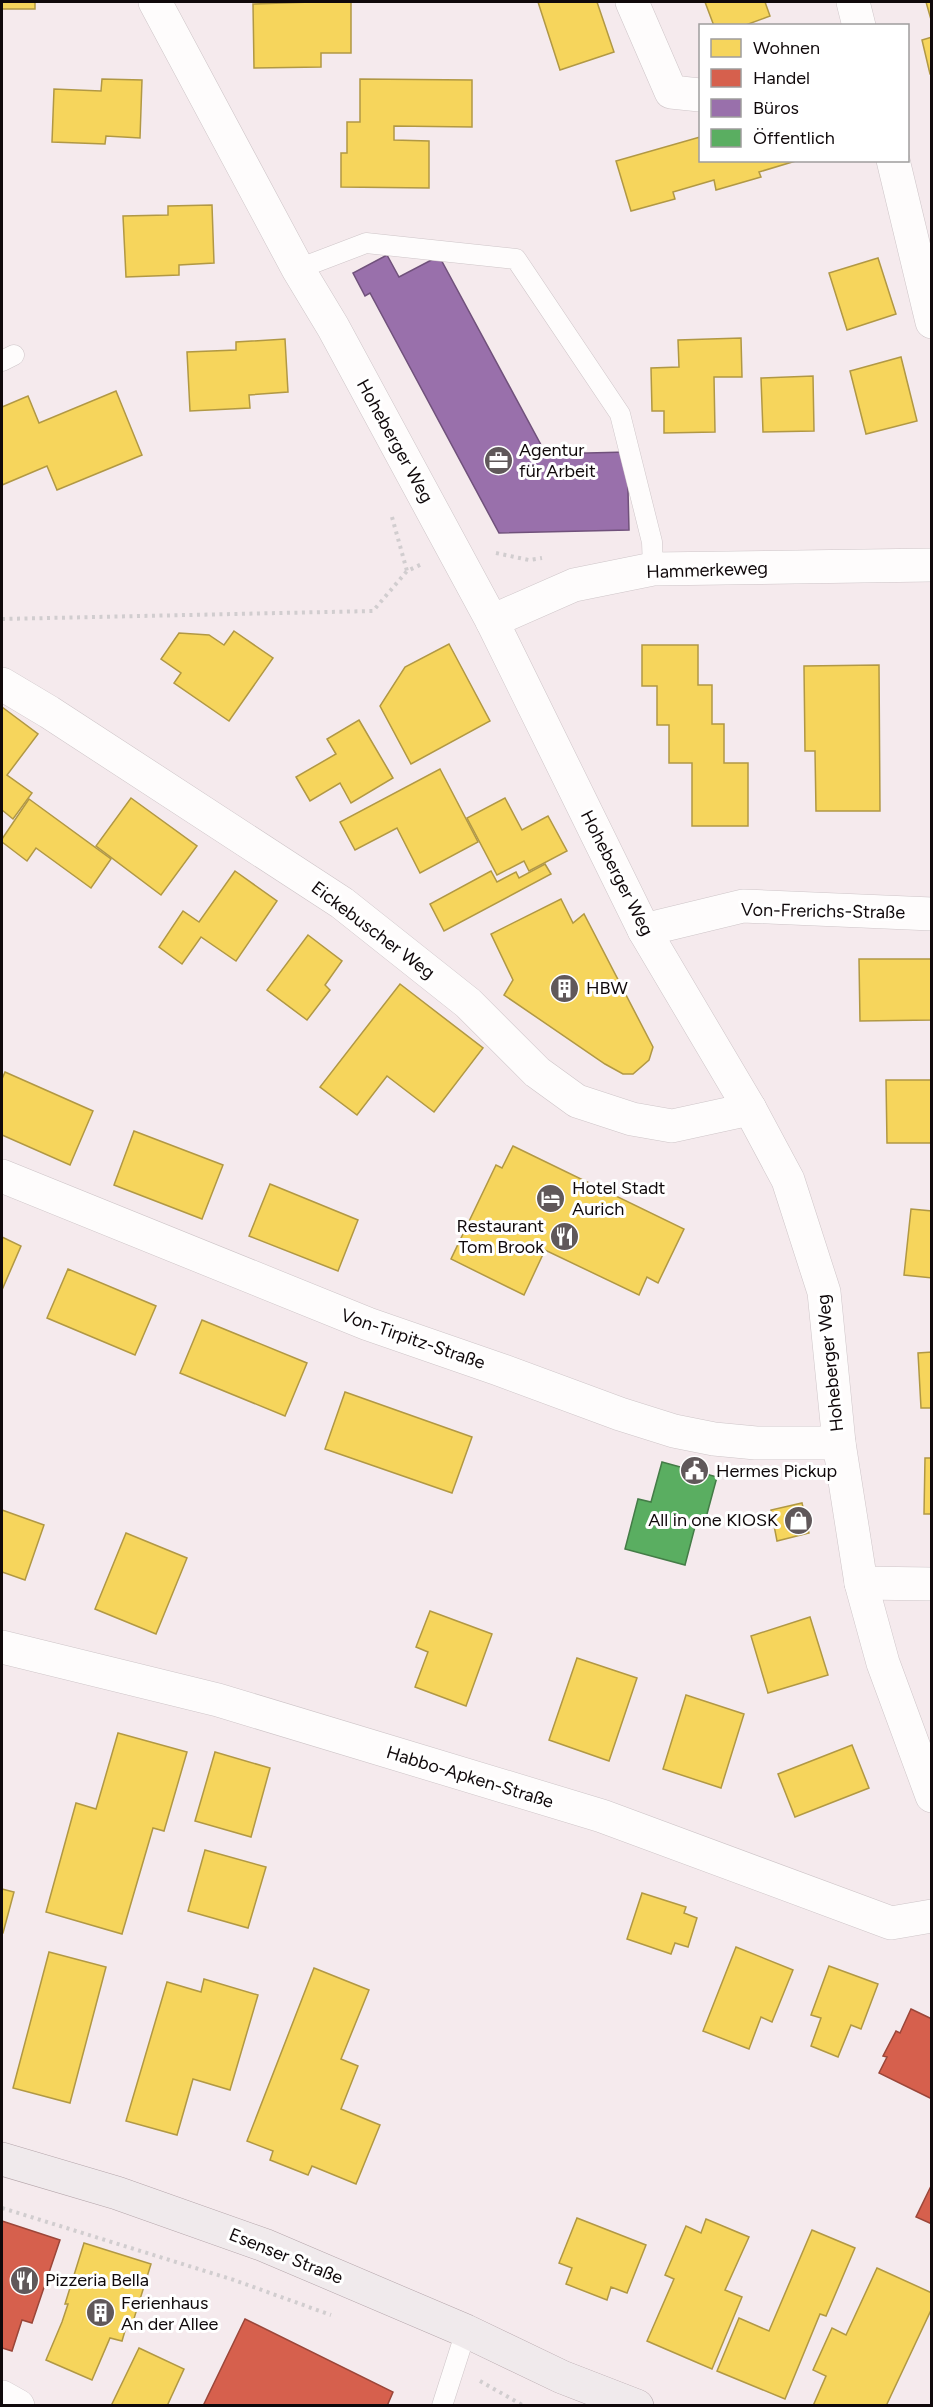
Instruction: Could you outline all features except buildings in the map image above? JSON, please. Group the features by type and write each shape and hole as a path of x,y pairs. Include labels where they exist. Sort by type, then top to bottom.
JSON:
{"main road":[{"name":"Esenser Straße","path":"2,2159 117,2193 264,2245 466,2331 562,2377 638,2406"},
{"name":"Esenser Straße","path":"562,2377 597,2406"}],"street":[{"name":"Hoheberger Weg","path":"155,2 298,269 333,327 492,621 644,930 750,1109 788,1180 824,1292 839,1443 861,1583 883,1663 932,1796"},
{"path":"632,2 671,92 699,95"},
{"path":"853,2 858,24"},
{"path":"893,162 932,322"},
{"name":"Hammerkeweg","path":"492,621 574,585 653,569 932,566"},
{"name":"Eickebuscher Weg","path":"2,684 49,712 342,903 468,1003 537,1072 577,1101 632,1119 672,1126 750,1109"},
{"name":"Von-Frerichs-Straße","path":"644,930 744,906 932,914"},
{"name":"Von-Tirpitz-Straße","path":"2,1176 368,1324 620,1414 674,1431 714,1439 756,1443 839,1443"},
{"path":"861,1583 932,1584"},
{"name":"Habbo-Apken-Straße","path":"2,1647 218,1700 602,1816 891,1923 932,1916"},
{"path":"2,2397 18,2406"}],"lane":[{"path":"298,269 366,243 516,259 620,414 652,542 653,569"},
{"path":"442,2406 466,2331"}],"path":[{"path":"2,2208 234,2280 340,2319"},
{"path":"454,2366 524,2406"}],"place":[{"name":"Agentur für Arbeit","path":"498,460"},
{"name":"HBW","path":"565,988"},
{"name":"Hotel Stadt Aurich","path":"551,1198"},
{"name":"Restaurant Tom Brook","path":"565,1236"},
{"name":"Hermes Pickup","path":"695,1471"},
{"name":"All in one KIOSK","path":"799,1520"},
{"name":"Pizzeria Bella","path":"24,2280"},
{"name":"Ferienhaus An der Allee","path":"100,2313"}]}
